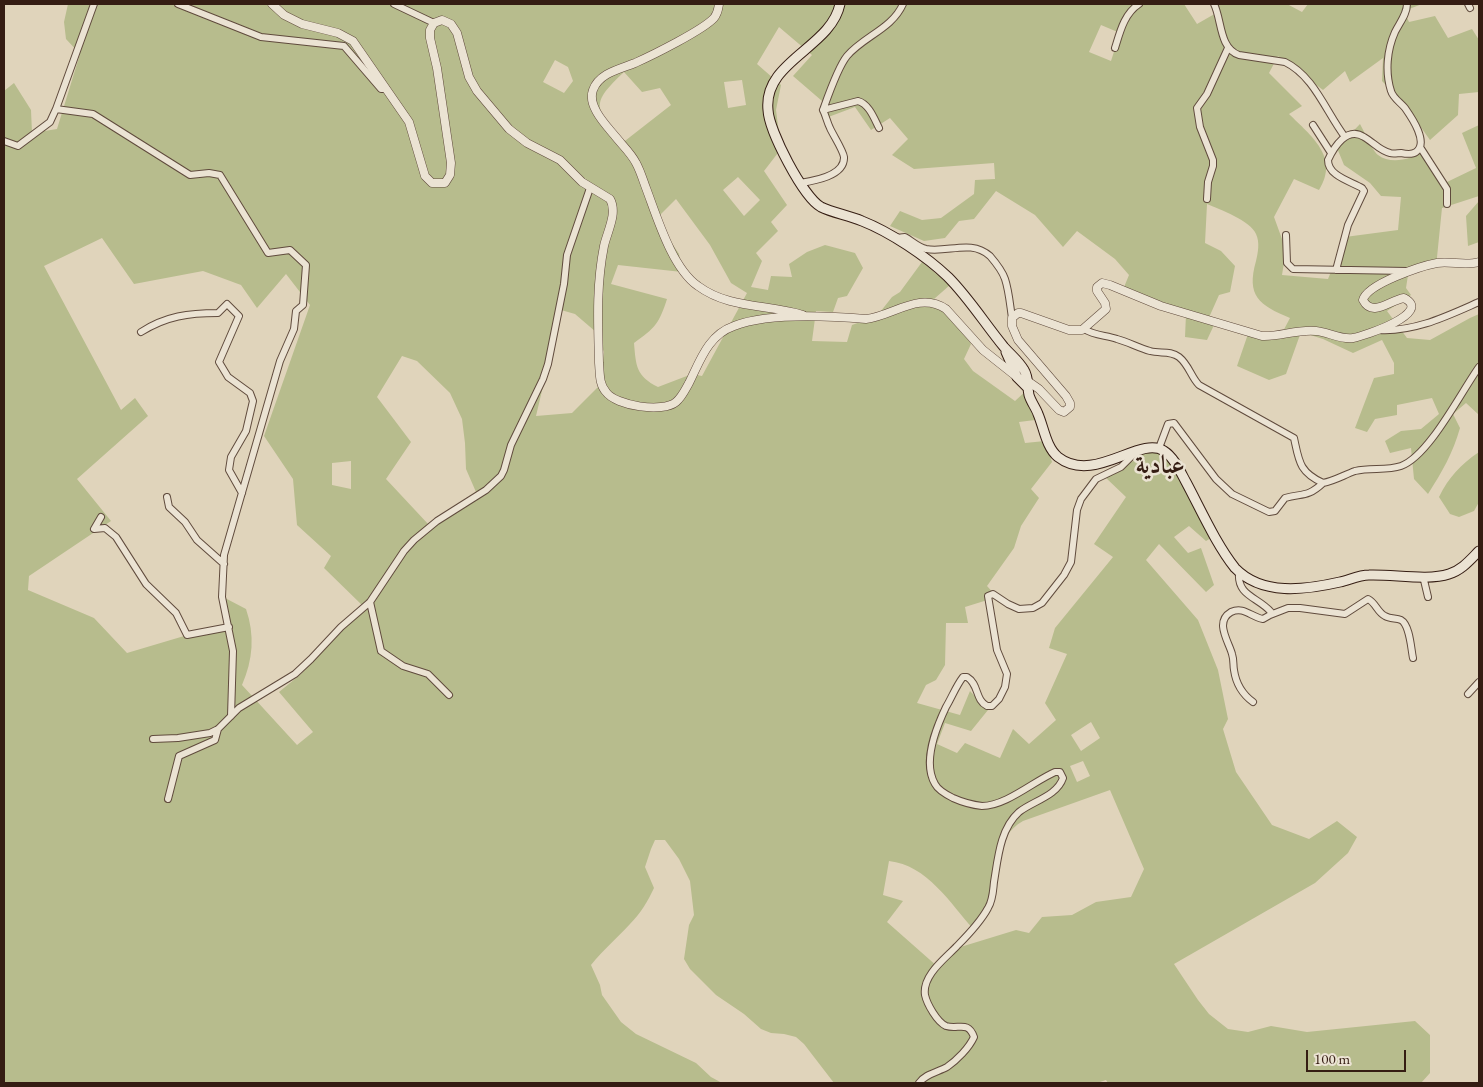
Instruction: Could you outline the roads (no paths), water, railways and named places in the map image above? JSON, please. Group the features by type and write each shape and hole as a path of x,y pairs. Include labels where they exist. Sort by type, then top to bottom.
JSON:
{"main road":[{"path":"840,4 832,23 781,72 773,83 767,108 769,120 800,184 814,202 821,207 861,220 896,238 941,270 950,279 1024,369 1029,393 1049,446 1056,455 1072,464 1090,465 1111,461 1148,448 1159,448 1169,455 1182,474 1231,563 1239,573 1258,585 1269,588 1290,588 1340,582 1367,574 1442,576 1451,574 1467,564 1479,551"},
{"path":"1004,347 1017,377 1028,385"}],"street":[{"path":"4,141 18,146 50,122 94,4"},
{"path":"178,4 261,37 344,46 381,89 386,89"},
{"path":"272,4 284,15 302,24 338,33 353,41 409,122 425,176 432,183 445,183 450,175 451,163 437,68 430,38 430,30 434,23 442,20 451,24 457,33 469,77 477,91 509,129 527,143 560,160 582,182 610,199 614,209 600,267 597,300 600,381 607,394 615,400 658,408 670,406 681,397 710,342 724,330 742,323 807,316 875,318 917,302 932,302 946,309 983,350 1017,377"},
{"path":"394,4 434,23"},
{"path":"718,4 718,11 713,19 694,32 637,62 605,76 597,82 592,92 594,106 637,164 656,216 680,268 688,279 700,288 726,300 779,308 807,316"},
{"path":"800,184 824,178 836,172 842,164 844,156 823,110 828,95 846,57 872,34 891,22 903,4"},
{"path":"1115,48 1122,25 1129,12 1139,4"},
{"path":"1214,4 1228,48 1239,55 1291,64 1310,82 1345,137"},
{"path":"1336,270 1348,225 1364,191 1330,169 1328,160 1331,153 1345,137 1354,134 1363,136 1389,153 1410,154 1416,152 1422,140 1405,109 1392,95 1387,78 1387,64 1394,33 1409,5"},
{"path":"1207,199 1208,182 1213,160 1200,127 1197,108 1207,94 1228,48"},
{"path":"823,110 858,101 863,102 879,128"},
{"path":"56,109 93,114 190,174 220,175 268,253 290,250 306,265 303,305 296,311 294,329 280,361 224,555 222,597 233,651 231,716"},
{"path":"1312,125 1331,153"},
{"path":"1420,147 1447,189 1447,204"},
{"path":"153,739 178,738 210,733 218,729 238,708 295,674 341,627 370,602 404,551 414,540 495,482 504,470 511,445 543,379 548,364 564,284 567,255 590,188"},
{"path":"1286,235 1287,263 1289,266 1299,269 1408,271"},
{"path":"896,238 905,237 920,247 929,249 974,247 994,260 1006,281 1012,326 1018,340 1066,396 1070,407 1064,412 1059,410 1039,390 1028,385"},
{"path":"1012,318 1021,313 1069,330 1078,331 1084,329 1106,309 1106,303 1097,291 1099,285 1104,283 1161,306 1262,336 1316,331 1351,338 1379,330 1410,313 1411,305 1404,298 1372,308 1364,303 1364,296 1370,290 1408,271 1437,263 1479,262"},
{"path":"1379,330 1400,330 1421,326 1479,302"},
{"path":"141,332 156,322 192,313 218,313 227,304 240,316 219,362 228,377 250,393 253,401 246,431 231,457 229,470 242,493"},
{"path":"1084,329 1093,334 1119,339 1149,351 1165,352 1178,356 1189,368 1199,386 1294,438 1296,454 1301,466 1308,475 1323,484"},
{"path":"1159,448 1168,424 1174,423 1216,479 1232,494 1269,512 1275,511 1285,498 1306,495 1323,484 1360,470 1391,468 1404,465 1414,459 1434,436 1479,367"},
{"path":"919,1083 926,1076 947,1067 958,1058 974,1037 972,1030 966,1026 947,1026 942,1024 930,1008 925,992 930,978 937,965 958,945 988,908 993,891 1001,844 1011,821 1019,812 1054,791 1064,778 1060,772 1055,772 1005,800 989,805 982,806 958,800 935,785 930,770 936,730 963,677 967,676 973,681 980,701 987,706 996,702 1005,687 1007,674 997,650 988,596 992,594 1019,609 1034,608 1042,603 1064,575 1071,562 1077,510 1081,499 1096,479 1121,467 1136,452"},
{"path":"167,497 169,507 185,522 197,540 224,564"},
{"path":"101,517 94,529 105,528 116,537 146,584 176,613 187,635 229,627"},
{"path":"1239,573 1240,586 1257,601 1266,606 1271,612 1270,616"},
{"path":"1423,576 1428,597"},
{"path":"1253,702 1246,697 1238,684 1223,626 1224,619 1230,613 1237,610 1245,611 1263,619 1288,608 1345,614 1368,599 1385,616 1401,620 1405,624 1409,634 1413,658"},
{"path":"370,602 381,651 403,666 428,674 449,695"},
{"path":"1468,694 1479,682"},
{"path":"168,799 179,756 215,740 218,729"}],"district":[{"name":"عبادية","path":"1160,466"}]}
